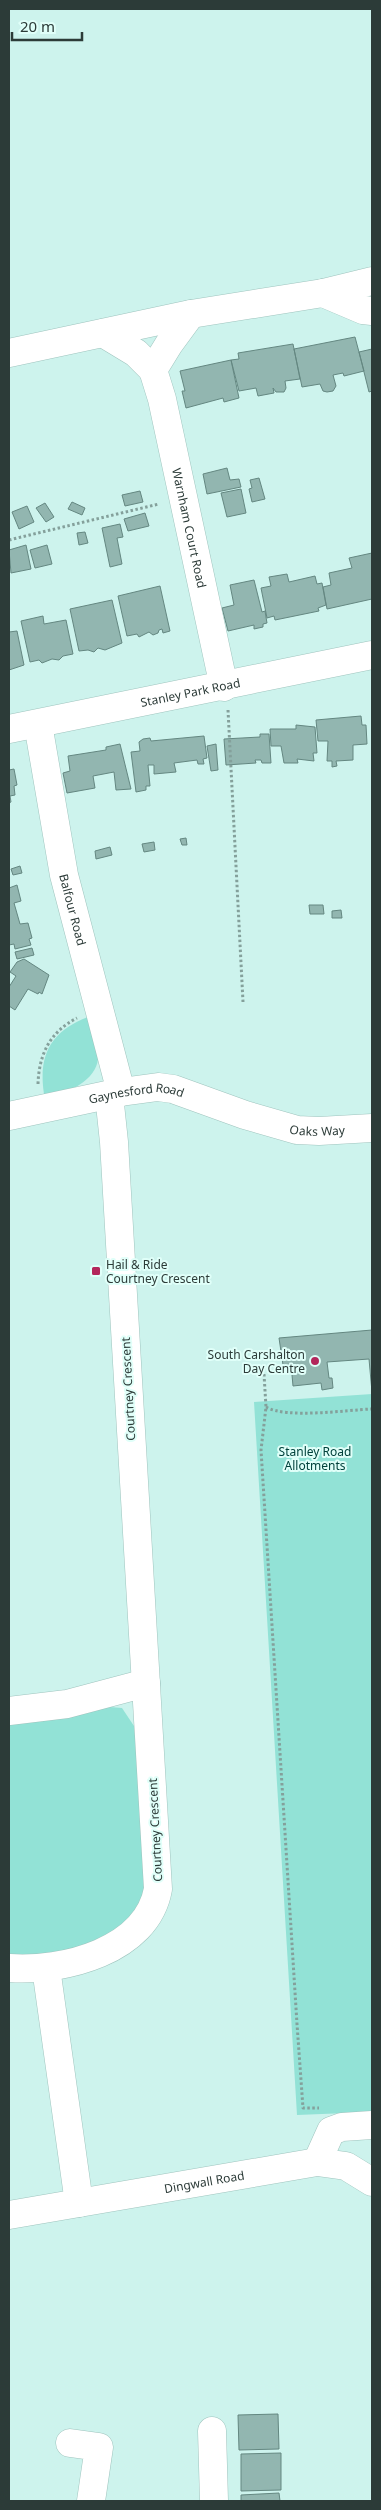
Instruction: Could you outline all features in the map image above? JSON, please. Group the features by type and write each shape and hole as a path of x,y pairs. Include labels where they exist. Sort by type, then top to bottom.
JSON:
{"street":[{"path":"9,353 191,314 323,293 372,281"},
{"path":"323,293 363,310 372,311"},
{"path":"153,370 191,314"},
{"name":"Warnham Court Road","path":"103,333 136,353 153,370 162,399 224,687"},
{"name":"Stanley Park Road","path":"9,729 224,687 372,655"},
{"name":"Balfour Road","path":"38,724 64,875 99,1011 115,1093"},
{"name":"Gaynesford Road","path":"9,1116 143,1088 172,1089 262,1121"},
{"name":"Courtney Crescent","path":"9,1968 46,1968 78,1961 105,1950 139,1928 155,1905 158,1874 114,1142 115,1093"},
{"name":"Oaks Way","path":"262,1121 297,1130 319,1131 372,1128"},
{"path":"9,1711 67,1704 146,1684"},
{"path":"46,1968 79,2203"},
{"path":"372,2125 342,2127 331,2131 323,2162 346,2166 372,2182"},
{"name":"Dingwall Road","path":"9,2215 323,2162"},
{"path":"212,2430 214,2501"},
{"path":"70,2443 99,2447 91,2501"}],"path":[{"path":"9,540 183,500"},
{"path":"224,687 228,705 243,1002"},
{"path":"40,1109 39,1074 49,1041 64,1025 99,1011"},
{"path":"264,1374 266,1407 261,1450 272,1607 276,1711 304,2108 323,2108"},
{"path":"266,1407 275,1412 292,1413 372,1409"}],"green space":[{"path":"88,1017 98,1059 92,1074 78,1086 69,1090 61,1093 44,1094 43,1067 50,1046 65,1029"},
{"name":"Stanley Road Allotments","path":"372,1394 372,2112 297,2115 254,1402"},
{"path":"110,1707 122,1708 136,1729 146,1858 143,1906 109,1935 54,1956 9,1954 9,1721"}],"building":[{"path":"355,337 364,371 344,376 343,373 333,375 336,386 333,391 323,391 320,384 302,387 294,349"},
{"path":"293,344 300,379 285,381 286,388 284,392 276,392 273,388 274,393 258,396 256,388 239,391 231,360 239,359 238,353"},
{"path":"372,349 372,391 369,392 359,352"},
{"path":"231,360 239,398 224,402 223,398 186,408 182,391 185,391 180,371"},
{"path":"227,468 230,480 239,479 241,487 207,494 203,474"},
{"path":"259,478 265,499 252,502 249,489 252,488 250,480"},
{"path":"241,489 246,513 227,517 221,493"},
{"path":"140,491 143,502 125,506 122,495"},
{"path":"72,502 85,508 82,515 68,509"},
{"path":"45,503 54,517 46,522 36,508"},
{"path":"27,506 34,522 19,529 12,512"},
{"path":"145,513 149,526 128,531 124,519"},
{"path":"120,524 123,537 117,538 122,564 110,567 102,528"},
{"path":"85,532 88,543 79,545 77,533"},
{"path":"26,545 31,569 11,573 9,550"},
{"path":"47,545 52,564 35,568 30,550"},
{"path":"372,553 372,599 327,609 323,587 331,585 329,573 352,568 349,558"},
{"path":"287,574 289,582 315,576 317,584 322,583 326,605 318,608 319,611 275,620 274,616 267,618 261,588 271,586 269,577"},
{"path":"254,580 262,612 265,611 267,623 263,624 263,627 254,629 254,625 228,631 222,608 234,605 230,585"},
{"path":"160,586 170,631 163,633 162,629 153,635 149,632 139,637 137,634 127,636 118,596"},
{"path":"112,600 122,643 105,650 98,648 94,652 88,650 79,651 70,609"},
{"path":"43,616 44,624 66,620 73,654 63,656 59,660 52,659 42,663 39,660 30,662 21,621"},
{"path":"17,631 24,665 9,670 9,632"},
{"path":"361,716 362,725 366,725 367,744 353,745 353,760 336,761 337,766 332,767 332,761 327,761 328,741 318,741 316,720"},
{"path":"296,725 315,727 317,753 313,753 314,761 297,759 298,763 284,763 281,746 271,746 270,729 296,729"},
{"path":"260,734 269,734 271,763 262,763 261,760 255,760 256,763 226,765 224,739 260,737"},
{"path":"204,736 207,758 203,759 204,764 198,764 197,760 174,763 176,772 154,774 154,765 148,765 150,786 146,786 146,790 136,792 131,752 140,751 139,742 150,738 151,741"},
{"path":"120,744 131,789 116,790 114,772 93,776 95,788 67,793 63,773 70,771 68,756 106,750 106,747"},
{"path":"216,744 218,770 211,771 207,746"},
{"path":"14,769 17,785 14,786 15,795 10,796 11,802 9,803 9,770"},
{"path":"186,838 187,845 182,845 180,839"},
{"path":"154,842 155,850 144,852 142,844"},
{"path":"110,847 112,855 96,859 95,851"},
{"path":"20,866 22,873 13,875 11,869"},
{"path":"17,885 21,901 14,903 20,924 28,923 32,938 29,939 31,945 15,949 14,944 9,945 9,888"},
{"path":"309,905 323,905 324,914 310,914"},
{"path":"341,910 342,918 332,918 332,911"},
{"path":"32,948 34,955 17,959 15,952"},
{"path":"24,959 49,975 42,994 28,989 15,1010 9,1006 9,987 16,976 10,972 17,962"},
{"name":"South Carshalton Day Centre","path":"372,1330 372,1392 369,1359 327,1362 329,1378 332,1378 333,1388 322,1390 321,1383 293,1386 291,1364 283,1365 279,1338"},
{"path":"278,2414 279,2449 239,2450 238,2415"},
{"path":"281,2453 281,2490 241,2491 241,2454"},
{"path":"279,2493 280,2501 241,2501 241,2495"}],"place":[{"name":"Hail & Ride Courtney Crescent","path":"96,1271"},
{"name":"South Carshalton Day Centre","path":"315,1361"}]}
